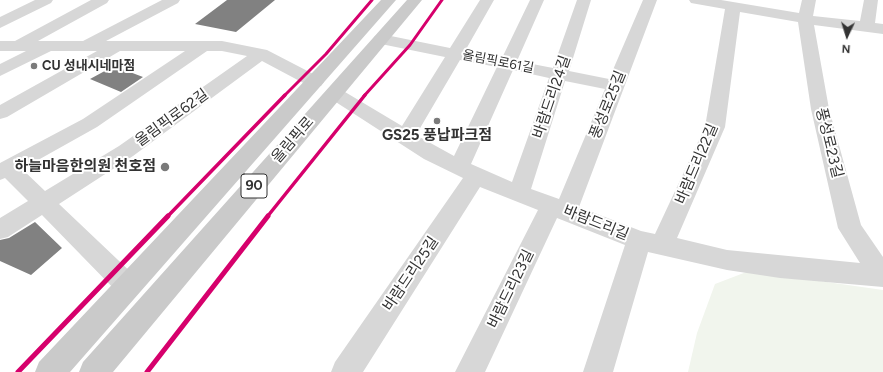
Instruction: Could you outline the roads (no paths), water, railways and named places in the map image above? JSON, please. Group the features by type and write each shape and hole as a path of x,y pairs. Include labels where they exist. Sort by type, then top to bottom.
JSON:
{"main road":[{"name":"올림픽로","path":"94,372 325,87 389,0"},
{"name":"올림픽로","path":"50,372 128,286 325,87 381,39 415,0"}],"street":[{"path":"0,23 46,0"},
{"path":"17,46 102,0"},
{"path":"88,45 173,0"},
{"path":"405,137 487,0"},
{"name":"바람드리25길","path":"346,372 468,172 508,64 537,0"},
{"name":"바람드리24길","path":"519,193 584,0"},
{"name":"풍성로25길","path":"559,208 616,86 650,0"},
{"path":"696,0 733,7 807,10 867,27 883,29"},
{"path":"867,27 871,0"},
{"name":"바람드리22길","path":"598,372 650,243 715,127 733,7"},
{"name":"풍성로23길","path":"807,10 820,109 850,228 882,276"},
{"name":"올림픽로61길","path":"381,39 616,86"},
{"path":"0,71 49,45"},
{"path":"0,46 222,46 261,54 325,87"},
{"path":"0,113 118,46"},
{"path":"128,286 43,204 4,170 90,123 203,46"},
{"name":"올림픽로62길","path":"0,230 126,150 261,54"},
{"name":"바람드리길","path":"325,87 431,154 468,172 650,243 727,260 780,267 882,276"},
{"name":"바람드리23길","path":"470,372 559,208"}],"place":[{"name":"CU 성내시네마점","path":"34,66"},
{"name":"GS25 풍납파크점","path":"437,121"},
{"name":"하늘마음한의원 천호점","path":"165,167"}]}
